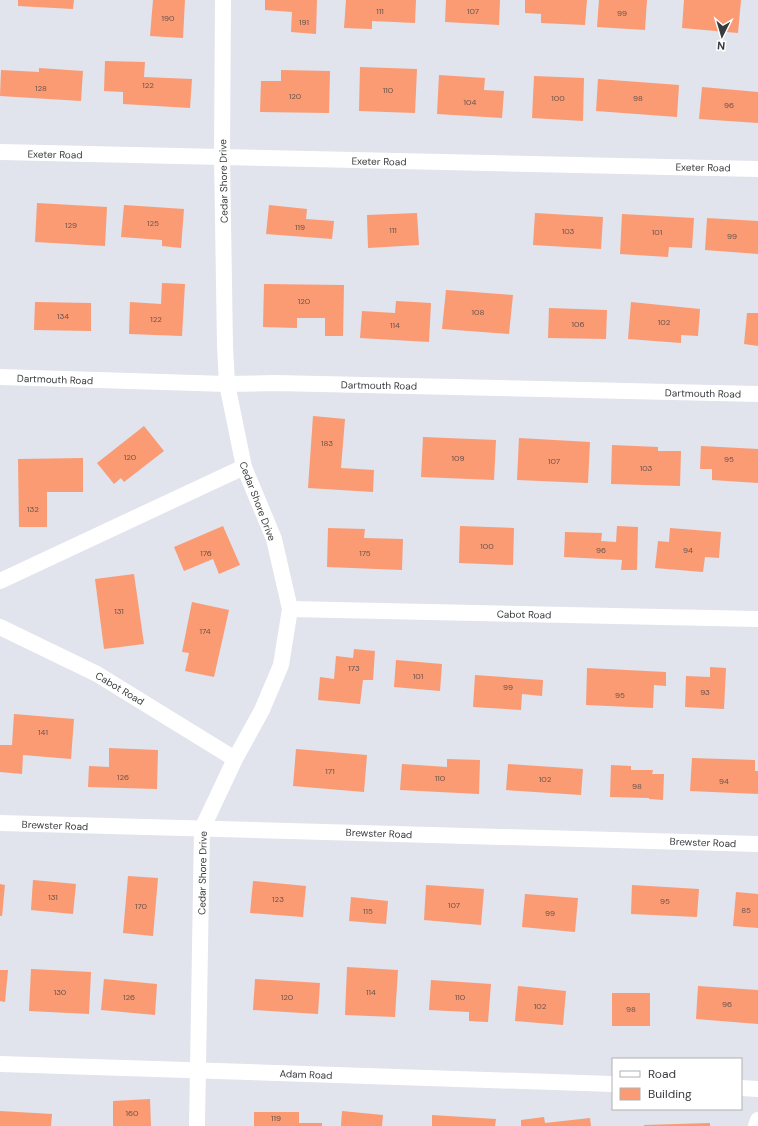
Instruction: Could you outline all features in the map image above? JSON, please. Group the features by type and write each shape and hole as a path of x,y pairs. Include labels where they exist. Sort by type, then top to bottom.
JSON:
{"street":[{"name":"Cedar Shore Drive","path":"197,1126 202,829 235,759 262,710 281,666 290,609 274,539 244,468 227,384 222,157 223,0"},
{"name":"Exeter Road","path":"0,152 758,168"},
{"name":"Dartmouth Road","path":"0,377 227,384 290,383 758,394"},
{"path":"0,580 244,468"},
{"name":"Cabot Road","path":"290,609 758,619"},
{"name":"Cabot Road","path":"0,627 97,674 235,759"},
{"name":"Brewster Road","path":"0,823 758,844"},
{"name":"Adam Road","path":"0,1064 612,1084"},
{"path":"742,1088 758,1088"},
{"path":"756,1126 758,1120"}],"building":[{"path":"18,0 74,0 73,9 18,6"},
{"path":"153,0 185,0 183,38 150,36"},
{"path":"265,0 317,0 316,34 291,32 292,12 265,10"},
{"path":"346,0 416,0 415,23 372,21 372,29 344,28"},
{"path":"446,0 500,0 499,25 445,22"},
{"path":"525,0 587,0 585,25 541,23 541,14 525,13"},
{"path":"599,0 647,0 645,30 597,27"},
{"path":"684,0 741,0 738,33 682,28"},
{"path":"105,61 145,62 144,77 192,79 190,108 123,104 123,92 104,91"},
{"path":"360,67 417,69 415,113 359,111"},
{"path":"39,68 83,71 81,101 0,96 1,70 39,72"},
{"path":"281,70 330,71 329,113 260,112 261,81 281,81"},
{"path":"439,75 485,78 484,90 504,91 502,118 437,114"},
{"path":"534,76 584,78 583,121 532,118"},
{"path":"598,79 679,85 677,117 596,111"},
{"path":"702,87 758,92 758,123 699,119"},
{"path":"37,203 107,207 105,246 35,242"},
{"path":"124,205 184,209 181,248 162,246 162,240 121,237"},
{"path":"269,205 307,209 306,219 334,221 332,239 266,234"},
{"path":"417,213 419,245 368,248 367,215"},
{"path":"535,213 603,217 601,249 533,245"},
{"path":"622,214 694,218 692,248 669,247 668,257 620,254"},
{"path":"707,218 758,221 758,254 705,250"},
{"path":"162,283 185,284 182,336 129,334 130,302 161,304"},
{"path":"264,284 344,285 343,336 325,336 325,318 297,318 297,328 263,327"},
{"path":"446,290 513,295 509,334 442,329"},
{"path":"396,301 431,303 429,342 360,338 362,311 395,313"},
{"path":"35,302 91,303 91,331 34,330"},
{"path":"631,302 700,309 698,336 681,335 681,343 628,339"},
{"path":"549,308 607,310 606,339 548,338"},
{"path":"747,313 758,313 758,346 744,344"},
{"path":"313,416 345,419 341,468 374,470 373,492 308,488"},
{"path":"144,426 164,451 124,482 121,478 114,484 97,463"},
{"path":"423,437 496,440 494,480 421,477"},
{"path":"519,438 590,442 588,483 517,480"},
{"path":"612,445 658,447 658,451 681,451 680,486 611,484"},
{"path":"701,446 758,449 758,483 712,480 712,469 700,469"},
{"path":"83,458 83,492 47,492 47,527 19,527 18,459"},
{"path":"223,526 240,565 219,574 213,559 184,571 174,547"},
{"path":"460,526 514,528 513,565 459,563"},
{"path":"617,526 638,527 637,570 621,570 622,560 564,557 565,532 602,533 601,541 616,542"},
{"path":"328,528 365,529 364,538 403,539 402,570 327,567"},
{"path":"670,528 721,532 719,558 705,557 703,572 655,568 658,541 669,542"},
{"path":"134,574 144,644 104,649 95,579"},
{"path":"192,602 229,610 214,677 185,671 189,653 182,652"},
{"path":"354,649 375,651 373,680 363,680 360,704 318,700 320,677 334,679 336,656 353,658"},
{"path":"396,660 442,664 440,691 394,687"},
{"path":"710,667 726,668 724,709 685,707 686,676 710,677"},
{"path":"587,668 666,672 666,686 654,685 653,708 586,705"},
{"path":"475,675 543,680 542,696 522,694 521,710 473,707"},
{"path":"14,714 74,719 71,759 23,755 22,774 0,772 0,745 12,745"},
{"path":"109,748 158,750 157,789 88,787 89,766 109,767"},
{"path":"296,749 367,755 364,792 293,786"},
{"path":"692,758 755,760 755,771 758,771 758,794 690,791"},
{"path":"447,759 480,760 479,794 400,790 402,764 447,767"},
{"path":"508,764 583,769 581,795 506,790"},
{"path":"611,765 631,766 631,770 653,770 652,774 664,774 663,800 649,798 610,797"},
{"path":"128,876 158,878 153,936 123,933"},
{"path":"33,880 76,884 73,914 31,910"},
{"path":"253,881 306,886 303,917 250,913"},
{"path":"0,884 5,885 2,916 0,916"},
{"path":"426,885 484,889 481,925 424,920"},
{"path":"632,885 699,889 697,917 631,914"},
{"path":"736,892 758,894 758,928 733,926"},
{"path":"525,894 578,898 575,932 522,927"},
{"path":"351,897 388,901 386,924 349,921"},
{"path":"347,967 398,970 395,1017 345,1015"},
{"path":"31,969 91,972 89,1014 29,1011"},
{"path":"0,970 8,970 5,1002 0,1001"},
{"path":"104,979 157,984 155,1015 101,1010"},
{"path":"255,979 320,983 318,1014 253,1010"},
{"path":"431,980 491,984 488,1022 469,1021 469,1012 429,1010"},
{"path":"518,986 566,991 563,1025 515,1021"},
{"path":"698,986 758,990 758,1024 696,1019"},
{"path":"612,993 650,993 650,1026 612,1026"},
{"path":"150,1099 151,1126 113,1126 113,1101"},
{"path":"0,1111 52,1114 51,1126 0,1126"},
{"path":"342,1111 383,1115 382,1126 341,1126"},
{"path":"254,1112 299,1112 299,1123 322,1123 322,1126 254,1126"},
{"path":"432,1115 496,1119 495,1126 432,1126"},
{"path":"544,1117 545,1123 590,1118 591,1126 521,1126 521,1120"},
{"path":"710,1123 710,1126 644,1126 644,1125"}]}
